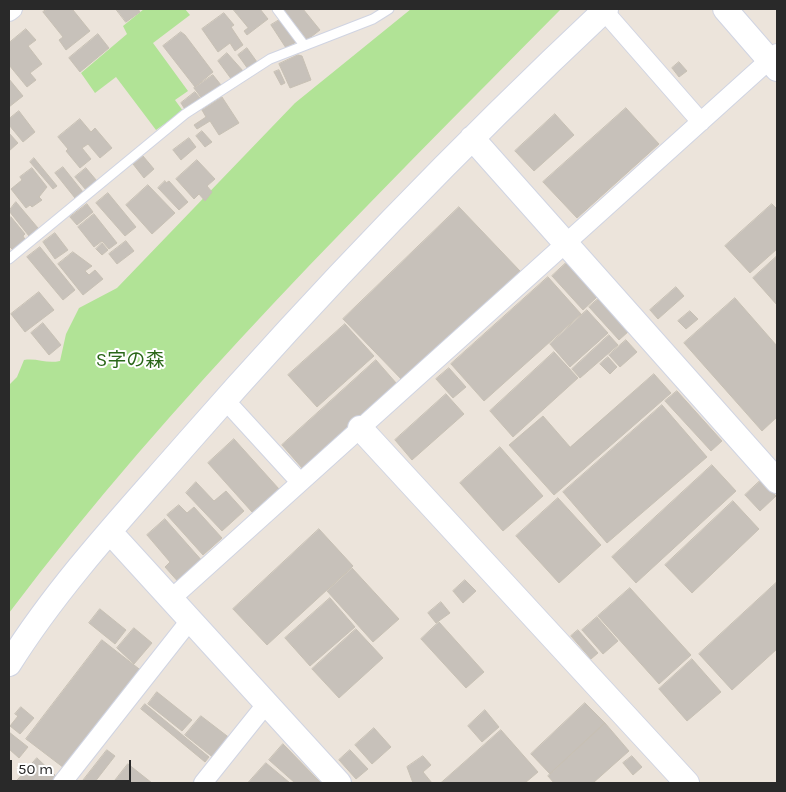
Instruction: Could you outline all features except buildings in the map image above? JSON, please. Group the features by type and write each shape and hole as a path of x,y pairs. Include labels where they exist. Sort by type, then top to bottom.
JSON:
{"street":[{"path":"9,12 13,9"},
{"path":"172,598 700,122 774,61 724,9"},
{"path":"9,664 59,594 110,532 225,400 338,275 472,138 605,10 700,122"},
{"path":"472,138 564,244 777,481"},
{"path":"225,400 300,482"},
{"path":"360,428 688,783"},
{"path":"110,532 340,783"},
{"path":"62,783 191,619"},
{"path":"203,783 267,703"}],"lane":[{"path":"277,9 304,45"},
{"path":"9,259 185,114 270,59 373,19 389,9"}],"green space":[{"path":"144,9 185,9 190,15 153,43 188,91 175,100 183,111 156,130 116,77 95,93 81,73 127,34 123,26"},
{"name":"S字の森","path":"411,9 561,9 346,228 205,377 72,532 9,613 9,385 17,377 24,360 60,361 66,334 79,308 117,288 295,103"}]}
